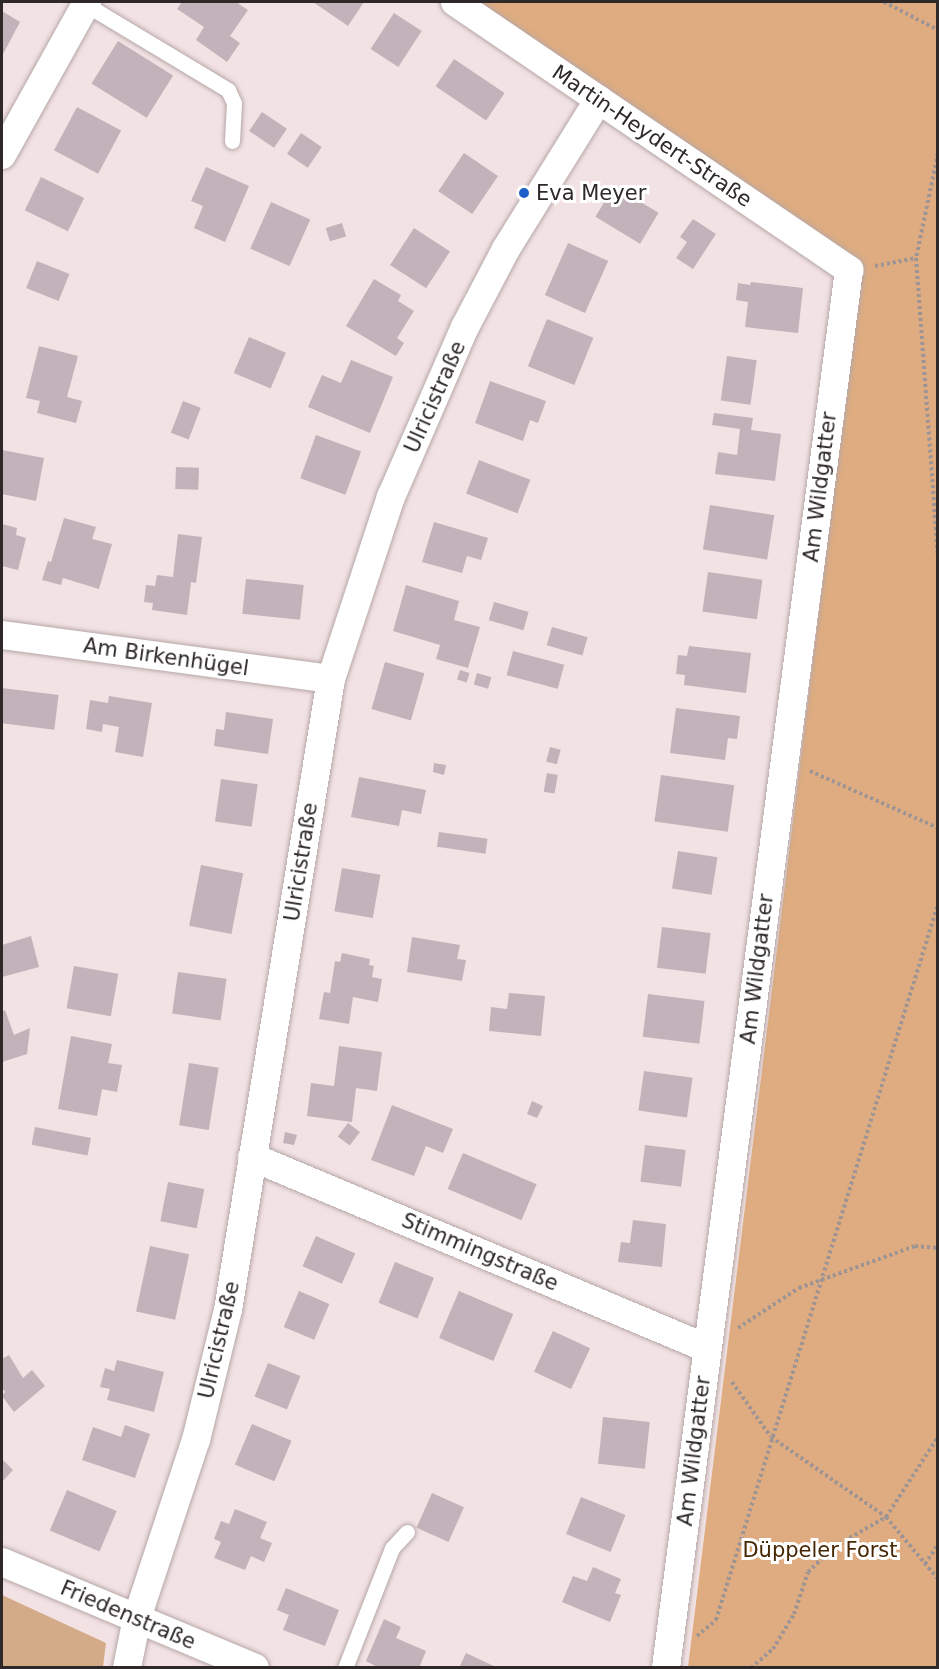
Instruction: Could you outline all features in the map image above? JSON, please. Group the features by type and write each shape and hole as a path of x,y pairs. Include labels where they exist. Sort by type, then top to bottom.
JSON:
{"street":[{"name":"Martin-Heydert-Straße","path":"455,2 849,270"},
{"path":"2,155 86,3"},
{"name":"Ulricistraße","path":"127,1668 137,1618 196,1440 228,1311 332,679 391,497 465,327 506,249 599,99"},
{"name":"Am Wildgatter","path":"666,1664 849,270"},
{"name":"Am Birkenhügel","path":"2,635 332,679"},
{"name":"Stimmingstraße","path":"252,1157 707,1348"},
{"name":"Friedenstraße","path":"2,1562 255,1668"}],"lane":[{"path":"86,3 228,90 234,102 232,141"},
{"path":"345,1668 392,1548 408,1532"}],"path":[{"path":"884,2 938,30"},
{"path":"938,153 916,258 938,556"},
{"path":"849,270 916,258"},
{"path":"784,759 938,828"},
{"path":"666,1664 716,1620 819,1281 938,904"},
{"path":"938,1248 915,1246 800,1288 707,1348 771,1437 886,1517 938,1579"},
{"path":"751,1668 773,1649 794,1614 808,1572 834,1547 886,1517 938,1437"},
{"path":"925,1564 938,1545"}],"shaded area":[{"path":"2,1595 106,1643 103,1667 2,1667"}],"green space":[{"name":"Düppeler Forst","path":"480,2 937,2 937,1667 688,1667 862,263"}],"building":[{"path":"182,2 236,2 248,10 230,36 240,43 227,62 196,40 204,27 177,9"},
{"path":"313,2 364,2 348,26"},
{"path":"2,11 20,22 2,56"},
{"path":"394,13 422,31 398,67 371,49"},
{"path":"118,41 173,75 147,118 92,83"},
{"path":"454,59 505,93 486,120 436,86"},
{"path":"77,107 121,130 98,174 54,150"},
{"path":"262,112 287,129 274,148 249,131"},
{"path":"301,133 322,147 308,168 287,154"},
{"path":"464,153 498,176 472,214 438,191"},
{"path":"206,167 249,186 225,242 194,228 203,206 191,201"},
{"path":"41,177 84,198 68,231 25,210"},
{"path":"614,186 659,213 640,244 595,217"},
{"path":"271,202 310,219 290,266 250,249"},
{"path":"693,219 716,234 693,269 676,258 687,242 680,237"},
{"path":"342,223 346,236 330,241 326,228"},
{"path":"414,228 450,251 426,288 390,265"},
{"path":"568,243 608,261 585,313 545,295"},
{"path":"37,261 69,274 59,301 26,288"},
{"path":"374,279 401,295 398,301 414,311 397,338 404,343 396,356 346,326"},
{"path":"751,282 803,288 798,333 745,327 748,302 736,300 738,283 750,285"},
{"path":"547,319 593,338 574,385 528,366"},
{"path":"249,337 286,353 271,389 234,373"},
{"path":"39,346 78,356 67,397 82,401 76,423 37,413 40,401 26,398"},
{"path":"727,356 757,360 750,405 721,401"},
{"path":"351,360 393,377 370,433 308,407 322,375 341,383"},
{"path":"490,381 546,401 538,423 530,420 523,441 475,423"},
{"path":"183,401 201,408 189,440 171,433"},
{"path":"714,413 753,418 751,430 781,434 775,481 715,474 718,452 737,455 740,429 712,425"},
{"path":"316,435 361,451 345,495 300,478"},
{"path":"2,450 44,458 36,501 2,494"},
{"path":"479,460 530,480 517,513 466,494"},
{"path":"176,467 199,468 198,490 175,489"},
{"path":"710,505 774,515 767,560 703,549"},
{"path":"64,518 96,527 92,539 112,544 99,589 63,578 61,585 42,580 48,561 51,562"},
{"path":"434,522 488,538 481,560 467,556 462,573 422,562"},
{"path":"2,524 17,528 16,535 26,538 18,570 2,566"},
{"path":"178,534 202,537 196,583 191,582 187,615 152,610 153,603 144,602 146,585 155,586 157,575 173,577"},
{"path":"708,572 762,580 757,619 702,612"},
{"path":"246,579 304,585 300,620 242,614"},
{"path":"406,585 459,601 454,620 480,627 468,668 436,659 440,645 393,631"},
{"path":"494,602 529,612 523,630 489,620"},
{"path":"552,627 588,637 582,655 547,645"},
{"path":"689,646 751,653 746,693 684,685 685,675 676,674 678,655 687,656"},
{"path":"513,651 564,665 558,689 507,675"},
{"path":"385,662 424,673 411,720 371,709"},
{"path":"460,670 470,673 467,682 457,680"},
{"path":"477,673 491,677 488,689 474,685"},
{"path":"2,688 59,695 54,730 2,723"},
{"path":"109,696 152,703 143,757 115,752 119,727 103,724 102,732 86,729 90,700 108,703"},
{"path":"676,708 740,716 737,739 728,738 725,760 670,753"},
{"path":"226,712 273,719 268,754 214,746 216,729 224,730"},
{"path":"550,747 561,750 557,764 546,761"},
{"path":"434,763 446,765 444,775 433,772"},
{"path":"547,773 558,775 555,794 544,792"},
{"path":"661,775 734,785 728,832 654,822"},
{"path":"359,777 426,790 421,814 402,810 399,826 351,817"},
{"path":"221,779 258,784 252,827 215,822"},
{"path":"439,832 488,839 485,854 437,847"},
{"path":"678,851 718,857 712,895 672,889"},
{"path":"201,865 243,873 231,934 189,926"},
{"path":"342,868 380,875 373,918 334,911"},
{"path":"662,927 711,933 706,974 657,968"},
{"path":"31,936 39,967 2,977 2,945"},
{"path":"412,937 460,945 457,959 466,960 462,981 407,972"},
{"path":"342,953 370,959 369,965 374,966 372,977 382,979 378,1002 353,997 349,1024 319,1019 324,992 330,993 335,961 340,962"},
{"path":"74,966 118,974 111,1016 67,1008"},
{"path":"178,972 227,979 221,1020 172,1014"},
{"path":"509,993 545,996 541,1036 489,1031 491,1007 507,1009"},
{"path":"648,994 705,1001 699,1044 643,1037"},
{"path":"5,1010 14,1035 30,1028 27,1054 2,1062 2,1012"},
{"path":"71,1036 112,1044 108,1063 122,1065 117,1092 102,1089 97,1116 58,1109"},
{"path":"339,1046 382,1052 377,1091 356,1088 352,1122 307,1116 311,1083 334,1086"},
{"path":"189,1063 219,1068 209,1130 179,1125"},
{"path":"644,1071 693,1078 687,1117 638,1111"},
{"path":"532,1101 543,1106 537,1118 527,1114"},
{"path":"392,1105 453,1129 443,1153 426,1146 414,1176 371,1160"},
{"path":"348,1123 360,1132 350,1146 338,1137"},
{"path":"35,1127 91,1138 88,1156 32,1145"},
{"path":"285,1132 297,1135 294,1145 283,1143"},
{"path":"645,1145 686,1150 681,1187 640,1182"},
{"path":"463,1153 537,1184 521,1220 448,1189"},
{"path":"168,1182 204,1189 197,1228 160,1221"},
{"path":"633,1220 666,1224 662,1267 618,1262 621,1242 630,1243"},
{"path":"316,1236 355,1253 342,1284 303,1266"},
{"path":"150,1246 189,1254 175,1320 136,1312"},
{"path":"395,1262 434,1278 417,1319 379,1303"},
{"path":"299,1291 329,1304 314,1340 284,1327"},
{"path":"459,1291 513,1314 493,1361 439,1338"},
{"path":"553,1331 590,1348 571,1389 534,1372"},
{"path":"9,1355 23,1378 32,1370 45,1386 14,1412 2,1396 5,1392 2,1387 2,1359"},
{"path":"117,1360 164,1372 154,1412 107,1400 110,1389 100,1387 105,1368 114,1371"},
{"path":"268,1363 300,1376 287,1409 255,1396"},
{"path":"603,1417 650,1422 645,1469 598,1464"},
{"path":"252,1424 292,1441 274,1481 235,1465"},
{"path":"125,1425 150,1434 135,1478 82,1460 93,1427 121,1437"},
{"path":"2,1459 13,1470 2,1482"},
{"path":"67,1490 117,1511 100,1552 50,1531"},
{"path":"432,1493 464,1507 449,1542 417,1528"},
{"path":"581,1497 626,1515 611,1552 566,1534"},
{"path":"235,1509 267,1522 260,1538 272,1543 264,1562 251,1556 245,1570 214,1558 221,1542 214,1539 221,1521 229,1524"},
{"path":"593,1567 621,1579 615,1593 621,1595 610,1622 562,1602 573,1576 587,1581"},
{"path":"286,1588 339,1610 325,1646 283,1630 289,1615 277,1610"},
{"path":"384,1619 401,1627 396,1638 426,1651 419,1668 379,1668 366,1661"},
{"path":"466,1653 498,1668 459,1668"}],"place":[{"name":"Eva Meyer","path":"524,193"}]}
